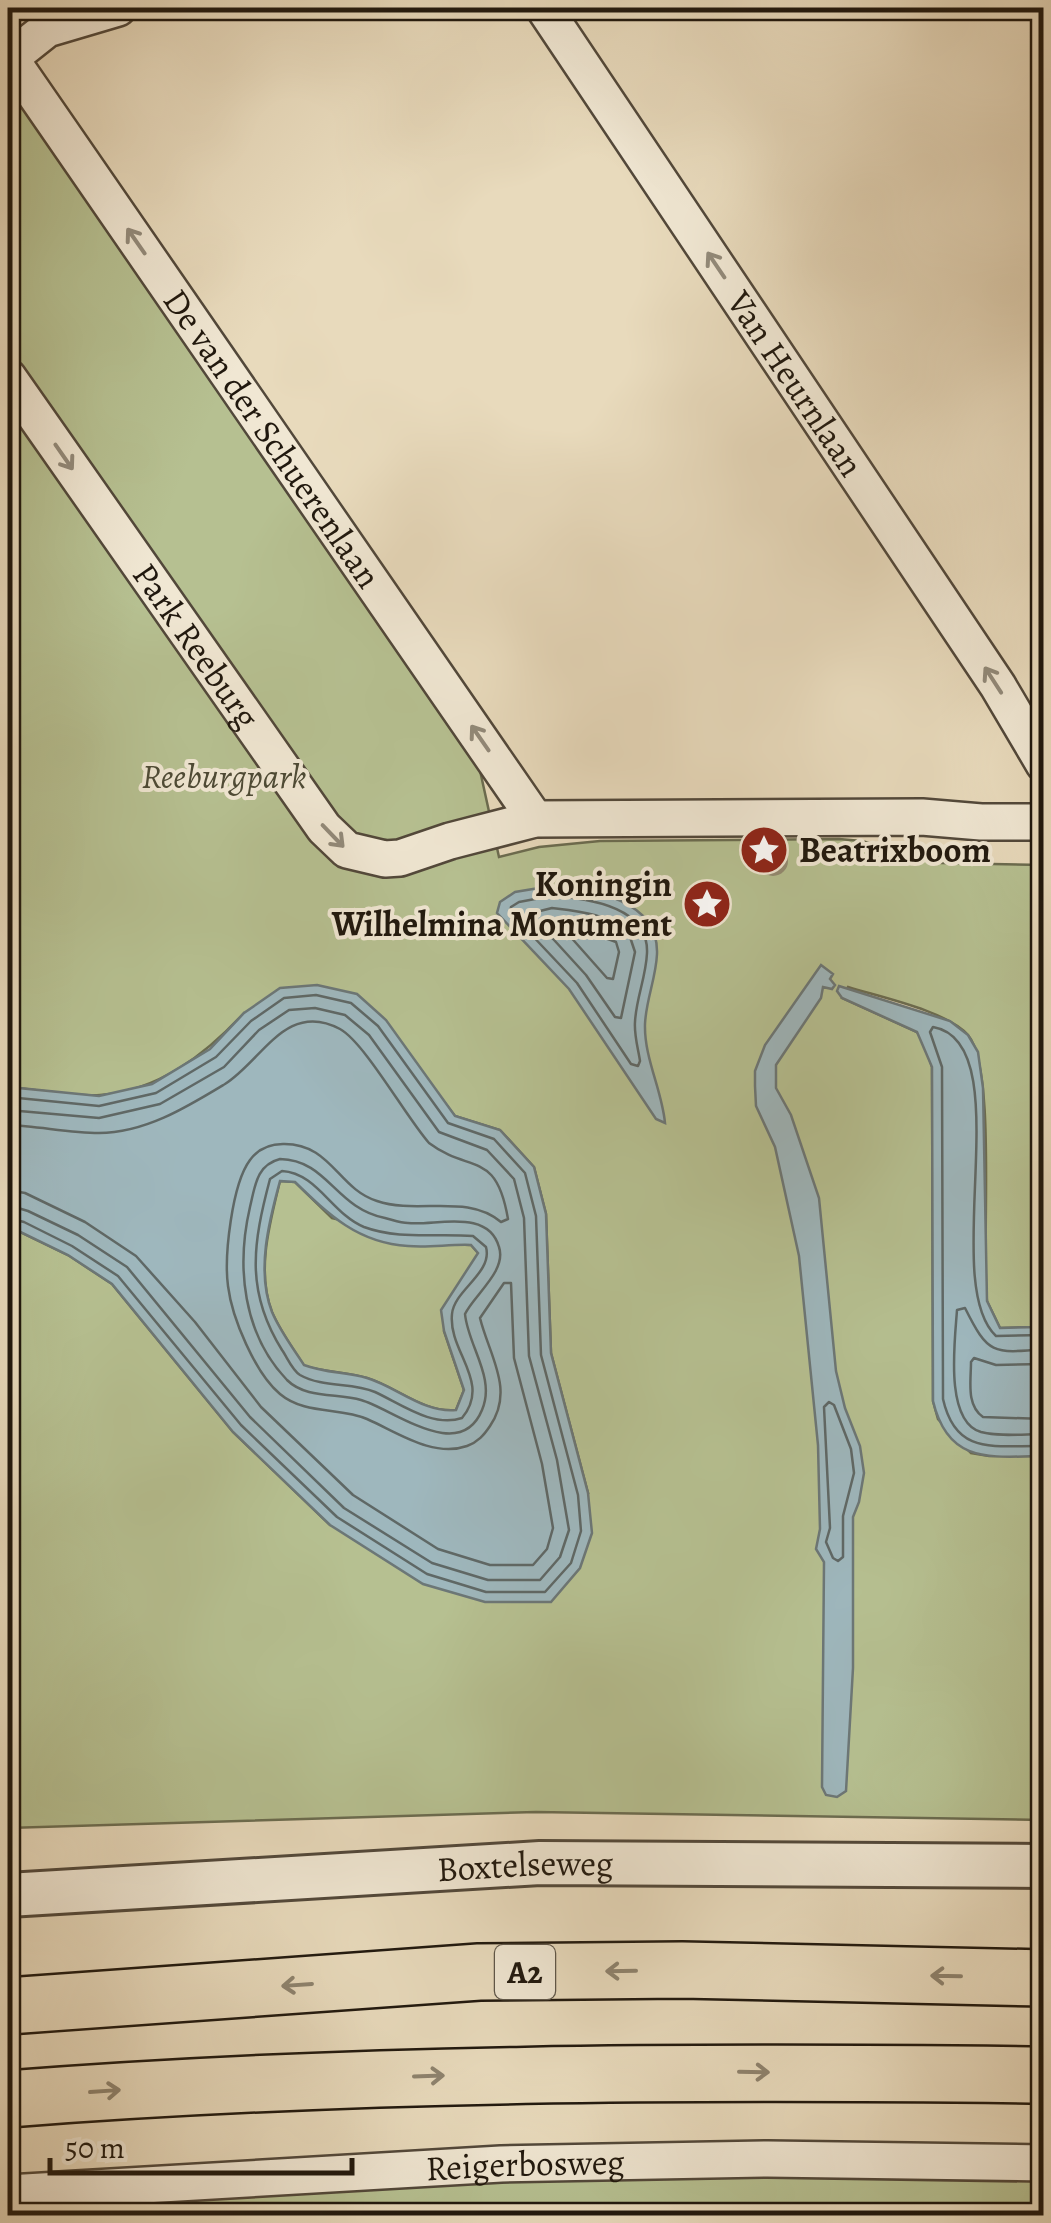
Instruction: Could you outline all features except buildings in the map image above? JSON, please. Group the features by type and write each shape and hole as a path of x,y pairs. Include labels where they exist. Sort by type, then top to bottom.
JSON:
{"highway":[{"name":"A2","path":"8,2006 479,1972 682,1970 1044,1978"},
{"path":"8,2099 175,2086 482,2074 1044,2074"}],"street":[{"path":"9,59 48,29 118,8"},
{"name":"Van Heurnlaan","path":"544,8 998,686 1044,764"},
{"name":"De van der Schuerenlaan","path":"9,59 535,819"},
{"name":"Park Reeburg","path":"8,377 324,828 346,850 384,859 400,858 450,840 535,819 922,817 1044,822"},
{"name":"Boxtelseweg","path":"8,1895 540,1863 1044,1866"},
{"name":"Reigerbosweg","path":"8,2193 501,2164 732,2159 1044,2162"}],"green space":[{"name":"Reeburgpark","path":"8,95 34,119 479,766 499,857 539,847 600,841 839,839 862,841 941,863 1043,865 1044,1309 1040,1327 1000,1328 987,1301 985,1120 977,1054 968,1035 945,1019 894,1000 848,987 842,998 917,1032 932,1067 933,1401 938,1419 971,1453 1043,1456 1043,1820 536,1812 8,1828 8,1226 68,1255 112,1284 233,1432 330,1525 588,1493 551,1353 546,1214 534,1167 500,1130 455,1116 431,1085 244,1013 197,1056 142,1086 90,1095 8,1087"},
{"path":"280,1181 295,1182 332,1218 445,1244 471,1245 479,1254 466,1273 444,1331 464,1390 456,1410 432,1408 367,1378 304,1366 283,1333 267,1296 266,1246"},
{"path":"688,2175 1044,2179 1043,2216 8,2216 8,2206 378,2183"}],"water":[{"path":"551,886 620,901 635,909 655,935 657,954 645,1037 665,1123 656,1119 569,989 497,913 500,902 515,892"},
{"path":"821,965 833,974 830,979 835,985 832,989 823,987 821,998 776,1065 776,1088 791,1115 819,1198 836,1371 860,1446 864,1473 853,1517 853,1668 846,1791 837,1797 826,1795 822,1787 824,1562 816,1549 820,1529 818,1445 799,1256 775,1147 756,1106 755,1086 755,1071 765,1045"},
{"path":"317,985 357,994 386,1020 455,1116 500,1130 534,1167 546,1214 551,1353 588,1493 592,1533 580,1568 551,1602 485,1602 423,1584 330,1525 233,1432 112,1284 68,1255 8,1226 8,1087 99,1096 152,1084 210,1049 244,1013 280,988","holes":["280,1181 295,1182 333,1216 374,1239 416,1246 471,1245 478,1253 441,1310 464,1390 456,1410 432,1408 367,1378 304,1365 275,1319 265,1280 268,1229"]},
{"path":"839,986 950,1021 968,1035 978,1052 983,1088 987,1301 1000,1328 1039,1327 1043,1309 1043,1456 1006,1457 974,1452 949,1436 940,1421 933,1401 932,1067 917,1032 842,998 837,991"}],"place":[{"name":"Beatrixboom","path":"764,850"},
{"name":"Koningin Wilhelmina Monument","path":"707,904"}]}
